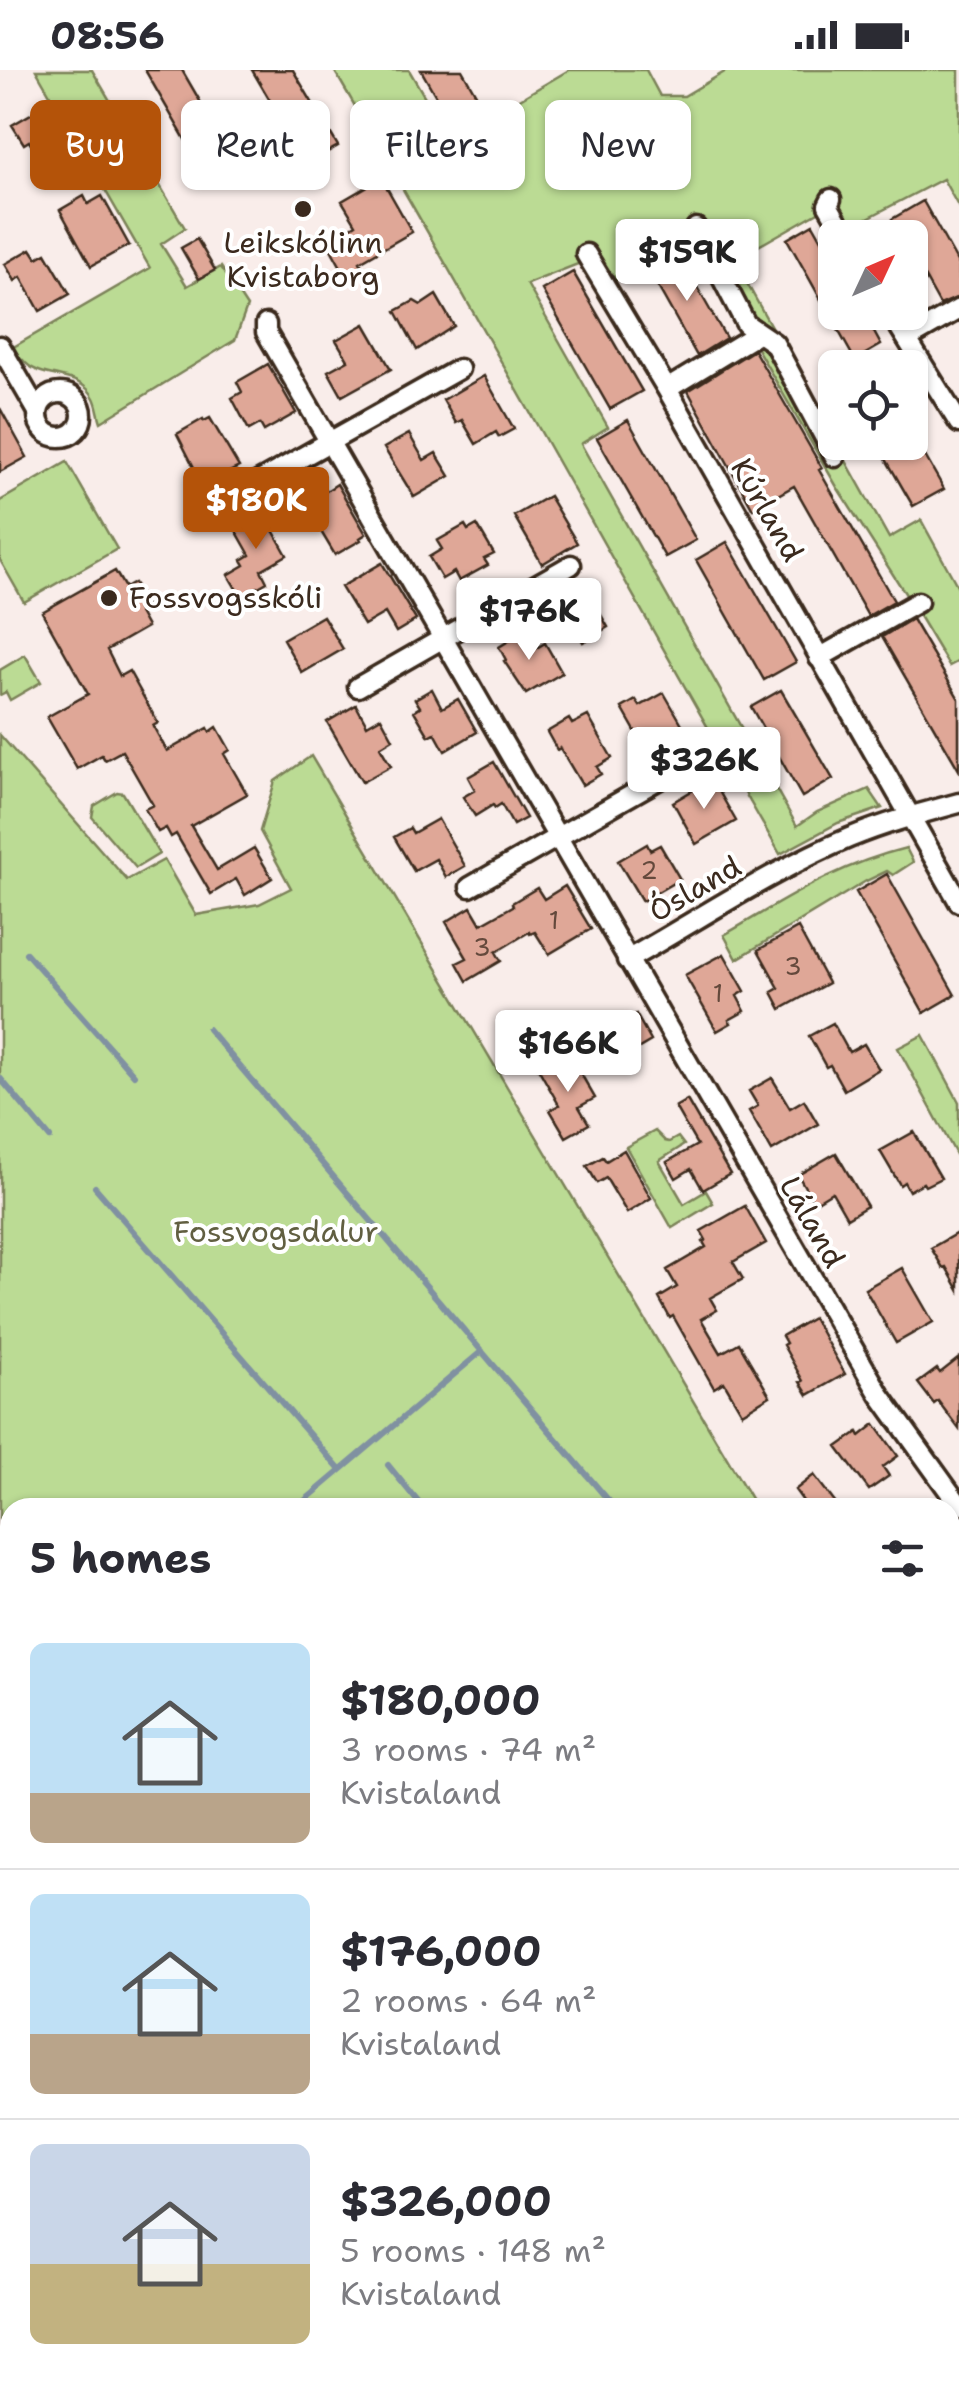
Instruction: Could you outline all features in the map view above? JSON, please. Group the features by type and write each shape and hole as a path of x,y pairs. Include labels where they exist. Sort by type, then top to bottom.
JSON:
{"street":[{"path":"831,200 828,205 837,220"},
{"path":"696,228 743,320 774,343 818,425"},
{"name":"Kúrland","path":"586,254 959,902"},
{"path":"907,339 959,309"},
{"name":"Láland","path":"266,324 266,332 880,1395 954,1498"},
{"path":"901,330 959,423"},
{"path":"666,389 759,333"},
{"path":"0,346 37,410"},
{"path":"210,509 459,370"},
{"path":"358,688 571,565"},
{"path":"819,658 918,602"},
{"path":"470,887 714,748"},
{"name":"Ósland","path":"627,960 848,838 959,804"}],"green space":[{"path":"36,70 92,70 110,100 53,100"},
{"path":"334,70 409,70 427,100 351,100"},
{"path":"569,70 646,70 660,96 684,96 728,70 959,70 959,208 943,179 864,220 820,211 734,260 818,411 818,454 696,243 669,252 612,282 598,256 527,284 608,427 581,444 797,826 817,812 869,789 882,808 838,823 780,854 404,190 525,190 525,100 518,100"},
{"path":"161,187 185,228 161,244 187,286 221,267 247,307 235,340 101,422 95,401 79,383 39,371 23,360 17,362 10,349 150,268 105,190"},
{"path":"821,460 846,460 889,538 921,520 959,589 959,661 949,666"},
{"path":"67,462 117,549 24,602 0,560 0,501"},
{"path":"25,655 41,682 10,700 6,692 0,695 0,670"},
{"name":"Fossvogsdalur","path":"0,735 127,880 164,860 196,915 259,904 291,888 260,831 275,781 311,756 751,1498 0,1498"},
{"path":"117,792 123,793 159,854 136,868 92,817 94,806"},
{"path":"906,848 913,862 893,875 887,871 866,881 737,959 724,935 833,874"},
{"path":"923,1035 959,1102 959,1160 898,1048"},
{"path":"655,1131 665,1141 678,1137 684,1145 659,1161 684,1204 706,1191 713,1203 672,1228 626,1147"}],"building":[{"path":"145,70 182,70 199,100 181,100 181,132"},
{"path":"252,70 293,70 311,100 270,100"},
{"path":"421,70 462,70 479,100 438,100"},
{"path":"30,115 30,143 24,144 12,125"},
{"path":"330,132 338,146 330,150"},
{"path":"361,190 388,190 412,232 360,262 362,266 346,276 327,242 356,224 342,201"},
{"path":"84,196 88,204 102,196 129,245 91,266 60,210"},
{"path":"923,201 959,265 959,297 940,305 928,283 928,220 892,219"},
{"path":"813,224 818,233 818,294 787,239"},
{"path":"197,239 215,270 199,279 181,248"},
{"path":"31,249 37,258 46,253 70,294 40,311 21,277 15,281 5,264"},
{"path":"677,252 726,338 697,356 648,269"},
{"path":"573,272 642,391 610,409 542,290"},
{"path":"436,295 454,326 417,350 396,311 414,301 421,305"},
{"path":"365,324 391,369 342,396 328,371 348,360 336,340"},
{"path":"838,330 873,330 881,345 872,350 849,350"},
{"path":"754,350 894,601 868,616 794,486 753,509 688,391"},
{"path":"268,364 296,413 264,431 260,424 249,430 232,398 242,392 237,382"},
{"path":"484,376 514,429 499,437 496,432 476,444 462,420 456,423 443,400"},
{"path":"0,408 27,457 0,472"},
{"path":"210,418 239,467 203,485 177,434"},
{"path":"628,420 696,540 665,557 597,438"},
{"path":"409,434 424,460 436,453 450,476 414,497 384,448"},
{"path":"886,460 927,460 944,489 913,506"},
{"path":"337,484 366,534 335,555 305,505"},
{"path":"549,496 577,543 542,564 514,516"},
{"path":"261,509 287,555 261,570 267,582 241,597 228,575 245,565 242,560 250,555 233,525"},
{"path":"465,525 468,530 477,525 494,554 484,559 488,565 459,581 454,572 442,579 429,557 442,549 437,541"},
{"path":"727,542 796,662 764,680 696,560"},
{"path":"382,563 416,620 396,632 385,613 364,625 341,587"},
{"path":"115,571 125,588 134,583 146,604 137,609 147,627 107,650 120,676 129,671 158,723 153,726 167,751 217,727 230,750 224,754 247,794 191,826 217,870 254,848 272,878 245,895 236,879 211,894 176,834 171,837 166,828 158,832 145,809 153,805 122,751 105,760 102,755 77,769 47,717 88,694 42,612"},
{"path":"581,580 608,627 583,642 556,594"},
{"path":"323,616 343,649 302,673 283,639"},
{"path":"912,619 959,699 959,770 882,637"},
{"path":"523,632 533,650 545,643 562,673 526,694 499,647"},
{"path":"432,689 442,708 458,699 477,732 445,751 435,733 429,736 414,711 420,707 415,699"},
{"path":"781,690 833,779 802,797 751,707"},
{"path":"664,693 694,745 675,756 661,732 642,743 622,708 636,700 640,706"},
{"path":"356,705 367,725 381,717 393,739 380,747 391,766 362,782 327,722"},
{"path":"588,716 612,758 597,767 601,774 582,785 547,732 569,719 572,724"},
{"path":"494,762 526,818 513,825 501,804 475,816 463,797 475,790 468,777"},
{"path":"712,779 736,821 696,844 673,802"},
{"path":"438,819 465,866 446,877 436,859 414,871 394,837 410,828 413,833"},
{"path":"647,844 650,850 660,845 680,879 642,901 618,861"},
{"path":"887,874 955,995 924,1013 856,892"},
{"path":"565,886 591,929 549,954 535,932 529,932 496,952 501,961 467,981 457,963 467,958 446,922 471,907 481,924 537,888 544,899"},
{"path":"798,928 828,983 781,1009 772,992 779,988 758,950"},
{"path":"724,954 745,991 737,996 745,1011 717,1031 685,975"},
{"path":"636,1014 651,1041 617,1061 602,1034"},
{"path":"833,1023 849,1052 864,1044 879,1069 844,1090 809,1036"},
{"path":"552,1060 557,1069 573,1060 595,1098 579,1107 589,1124 566,1137 550,1110 559,1105 538,1068"},
{"path":"772,1078 790,1108 804,1100 818,1124 772,1151 749,1111 758,1106 749,1091"},
{"path":"687,1100 730,1174 703,1190 691,1169 676,1178 667,1162 697,1145 675,1107"},
{"path":"914,1132 941,1178 909,1191 904,1182 900,1185 880,1151"},
{"path":"624,1150 651,1198 627,1213 606,1178 597,1183 587,1166"},
{"path":"836,1153 867,1206 847,1218 832,1192 814,1203 798,1175"},
{"path":"745,1206 766,1243 733,1262 743,1279 710,1298 717,1310 701,1319 721,1353 739,1343 770,1396 742,1413 724,1382 714,1388 659,1298 677,1287 667,1270 706,1247 701,1231"},
{"path":"959,1232 959,1290 931,1248"},
{"path":"902,1268 933,1322 896,1343 865,1289"},
{"path":"813,1318 845,1374 808,1395 782,1336"},
{"path":"959,1358 959,1429 918,1383"},
{"path":"875,1424 898,1456 883,1467 889,1476 869,1490 837,1447"},
{"path":"814,1475 831,1498 801,1498 795,1490"}],"waterway":[{"path":"26,953 134,1075"},
{"path":"208,1029 607,1498"},
{"path":"0,1078 50,1138"},
{"path":"95,1187 340,1470"},
{"path":"308,1498 482,1351"},
{"path":"388,1465 415,1498"}],"place":[{"name":"Leikskólinn Kvistaborg","path":"303,209"},
{"name":"Fossvogsskóli","path":"109,598"}]}
